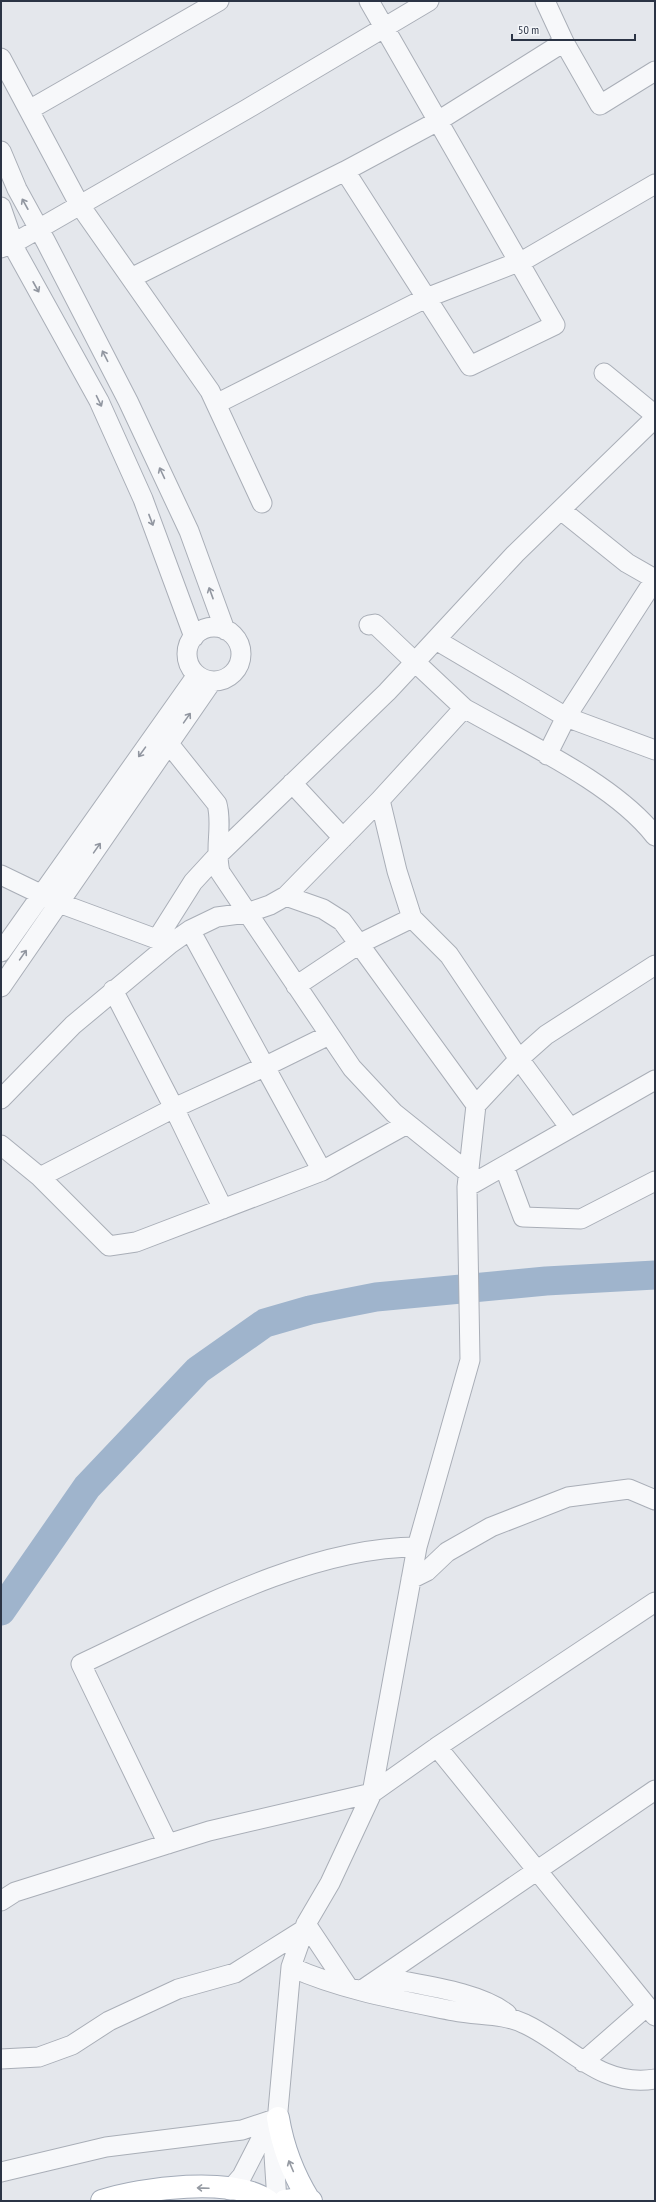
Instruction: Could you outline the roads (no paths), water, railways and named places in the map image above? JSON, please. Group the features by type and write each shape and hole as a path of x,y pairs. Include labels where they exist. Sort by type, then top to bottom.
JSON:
{"main road":[{"path":"278,2118 286,2153 310,2200"},
{"path":"102,2201 132,2193 171,2188 230,2190 252,2193 268,2201"},
{"path":"285,2201 297,2199 310,2200"}],"street":[{"path":"29,110 219,1"},
{"path":"344,171 470,366 555,325 369,1"},
{"path":"8,245 247,109 429,1"},
{"path":"545,1 564,42 600,105 655,71"},
{"path":"131,278 344,171 438,121 564,42"},
{"path":"1,58 79,204 210,391 262,503"},
{"path":"1,151 17,188 128,401 189,531 225,630 237,640 240,648 239,665 228,678 204,678 191,668 188,652 194,637 208,628 225,630"},
{"path":"216,404 426,298 519,262 655,184"},
{"path":"1,207 8,245 17,253 99,400 143,499 194,637"},
{"path":"604,373 655,415"},
{"path":"1,1099 73,1025 113,990 163,941 193,882 216,857 415,662 515,554 655,418"},
{"path":"547,755 566,717 655,579 627,563 561,510"},
{"path":"369,625 375,624 464,708 590,780 627,807 654,832"},
{"path":"436,640 566,717 655,750"},
{"path":"1,987 169,744 204,678"},
{"path":"1,952 40,894 204,678"},
{"path":"1,875 59,903 163,941 217,917 247,913 270,905 286,896 380,800 464,708"},
{"path":"169,744 217,804 220,815 216,857 220,872 296,986 352,1068 468,1187"},
{"path":"292,783 343,838"},
{"path":"380,800 397,871 412,918 449,954 519,1059 570,1128"},
{"path":"286,896 323,909 342,921 476,1105"},
{"path":"296,986 359,944 412,918"},
{"path":"190,930 322,1171"},
{"path":"277,2201 274,2167 287,1996 291,1968 306,1926 330,1883 372,1793 416,1547 470,1360 468,1187 476,1105 519,1059 546,1034 655,965"},
{"path":"113,990 174,1108 222,1209"},
{"path":"40,1177 174,1108 264,1067 329,1034"},
{"path":"468,1187 655,1080"},
{"path":"1,1145 40,1177 109,1246 136,1242 322,1171 407,1124"},
{"path":"504,1166 522,1217 581,1219 655,1181"},
{"path":"410,1579 427,1570 447,1552 491,1527 568,1497 629,1489 655,1500"},
{"path":"168,1844 81,1664 246,1588 280,1575 349,1553 416,1547"},
{"path":"1,1901 15,1892 209,1831 372,1793 437,1747 655,1602"},
{"path":"437,1747 651,2011 583,2062"},
{"path":"355,1988 382,1977 536,1870 655,1790"},
{"path":"306,1926 355,1988"},
{"path":"1,2059 39,2057 72,2045 109,2021 178,1989 235,1973 306,1926"},
{"path":"291,1968 319,1979 454,2011 513,2019"},
{"path":"382,1977 472,1996 494,2005 513,2019 536,2029 583,2062 605,2072 629,2080 655,2079"},
{"path":"1,2172 106,2147 242,2130 278,2118"},
{"path":"230,2190 242,2176 262,2137 278,2118"}],"waterway":[{"path":"1,1611 87,1487 198,1370 265,1323 310,1310 376,1297 546,1281 655,1275"}]}
